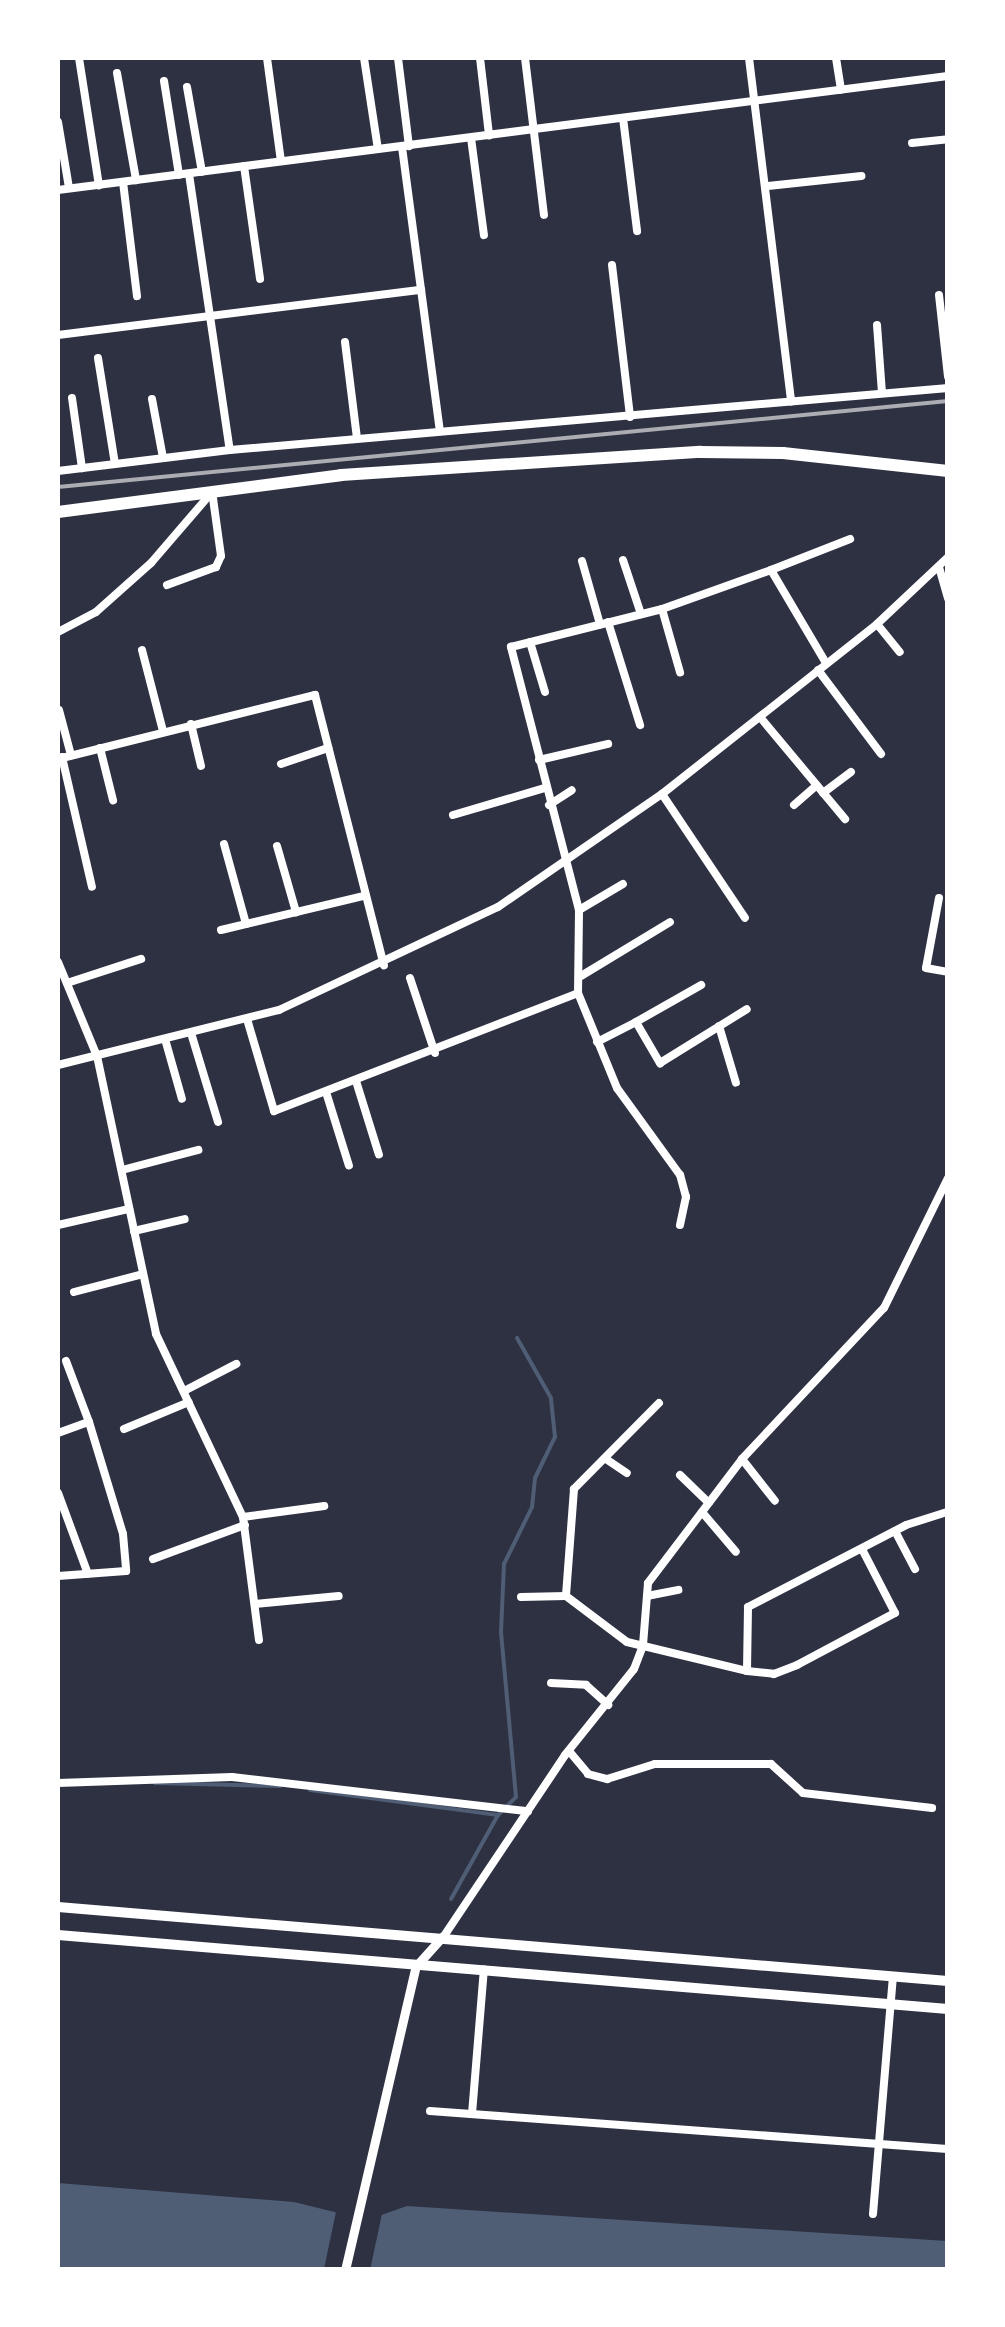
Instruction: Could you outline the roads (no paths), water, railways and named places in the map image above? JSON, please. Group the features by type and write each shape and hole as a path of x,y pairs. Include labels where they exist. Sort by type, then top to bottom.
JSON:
{"highway":[{"path":"58,512 342,475 719,451 948,471"}],"main road":[{"path":"58,1907 444,1936 948,1981"},
{"path":"58,1936 948,2009"}],"street":[{"path":"79,58 99,185"},
{"path":"267,58 281,161"},
{"path":"364,58 378,150"},
{"path":"398,58 421,290 440,430"},
{"path":"480,58 489,135"},
{"path":"525,58 544,214"},
{"path":"749,58 768,186 791,402"},
{"path":"836,58 841,90"},
{"path":"117,74 136,180"},
{"path":"58,190 948,76"},
{"path":"164,80 184,174 230,450"},
{"path":"187,86 202,172"},
{"path":"623,118 637,232"},
{"path":"58,122 68,188"},
{"path":"471,138 484,235"},
{"path":"912,142 948,139"},
{"path":"244,166 260,279"},
{"path":"768,186 861,176"},
{"path":"123,182 137,296"},
{"path":"612,265 630,417"},
{"path":"58,335 421,290"},
{"path":"939,294 948,377"},
{"path":"877,325 882,393"},
{"path":"345,342 357,438"},
{"path":"98,358 115,464"},
{"path":"58,471 440,430 948,388"},
{"path":"72,398 82,468"},
{"path":"152,399 163,458"},
{"path":"167,585 216,568 221,556 212,491"},
{"path":"58,632 96,612 152,563 212,491"},
{"path":"680,1225 686,1197 680,1175 625,1100 578,994 579,910 563,864 512,647 662,608 850,539"},
{"path":"58,1065 247,1019 384,965 498,907 662,794 877,624 948,557"},
{"path":"622,560 641,614"},
{"path":"582,561 640,725"},
{"path":"939,566 948,600"},
{"path":"771,570 826,664"},
{"path":"662,608 680,672"},
{"path":"877,624 900,652"},
{"path":"530,642 546,692"},
{"path":"142,650 164,732"},
{"path":"818,670 882,754"},
{"path":"63,757 315,695 384,965"},
{"path":"59,710 63,757 92,887"},
{"path":"760,717 846,820"},
{"path":"192,724 202,766"},
{"path":"538,760 608,744"},
{"path":"100,748 113,800"},
{"path":"281,764 328,748"},
{"path":"794,804 851,772"},
{"path":"453,815 545,788"},
{"path":"549,805 572,790"},
{"path":"662,794 745,918"},
{"path":"224,844 246,924"},
{"path":"277,846 296,912"},
{"path":"86,864 99,861"},
{"path":"579,910 624,884"},
{"path":"220,930 364,896"},
{"path":"938,898 926,968 948,972"},
{"path":"581,976 670,922"},
{"path":"66,983 142,959"},
{"path":"58,962 97,1056 156,1334 244,1521 259,1640"},
{"path":"410,978 434,1053"},
{"path":"597,1042 702,985"},
{"path":"247,1019 274,1111 434,1053 578,994"},
{"path":"636,1022 660,1062 747,1009"},
{"path":"719,1026 736,1082"},
{"path":"191,1033 218,1122"},
{"path":"165,1039 182,1099"},
{"path":"356,1081 379,1155"},
{"path":"326,1092 350,1166"},
{"path":"122,1170 198,1150"},
{"path":"345,2270 416,1966 444,1936 568,1751 608,1705 643,1646 648,1583 742,1460 884,1308 948,1178"},
{"path":"58,1226 130,1209"},
{"path":"134,1231 185,1219"},
{"path":"74,1292 143,1274"},
{"path":"58,1576 126,1570 123,1534 66,1361"},
{"path":"184,1392 236,1364"},
{"path":"124,1429 189,1402"},
{"path":"566,1596 574,1489 659,1403"},
{"path":"58,1433 89,1422"},
{"path":"606,1458 627,1473"},
{"path":"742,1460 775,1500"},
{"path":"680,1475 709,1503"},
{"path":"58,1492 88,1574"},
{"path":"154,1559 244,1521 324,1506"},
{"path":"702,1512 736,1552"},
{"path":"748,1671 748,1607 895,1531 947,1512"},
{"path":"895,1531 915,1569"},
{"path":"521,1598 566,1596 627,1642 774,1674 797,1666 895,1613 862,1549"},
{"path":"647,1596 678,1590"},
{"path":"255,1604 339,1596"},
{"path":"551,1683 586,1686 608,1705"},
{"path":"568,1751 588,1774 607,1779 655,1764 771,1764 802,1793 932,1808"},
{"path":"58,1783 232,1777 528,1811"},
{"path":"472,2114 484,1969"},
{"path":"873,2214 893,1976"},
{"path":"430,2111 948,2149"}],"water":[{"path":"58,2183 294,2202 367,2220 407,2206 947,2241 947,2269 58,2269"}],"waterway":[{"path":"451,1899 498,1815 516,1797 501,1632 504,1564 532,1507 535,1478 555,1437 551,1398 517,1338"},
{"path":"155,1783 280,1786"},
{"path":"310,1790 498,1815"}],"railway":[{"path":"58,487 948,401"}]}
